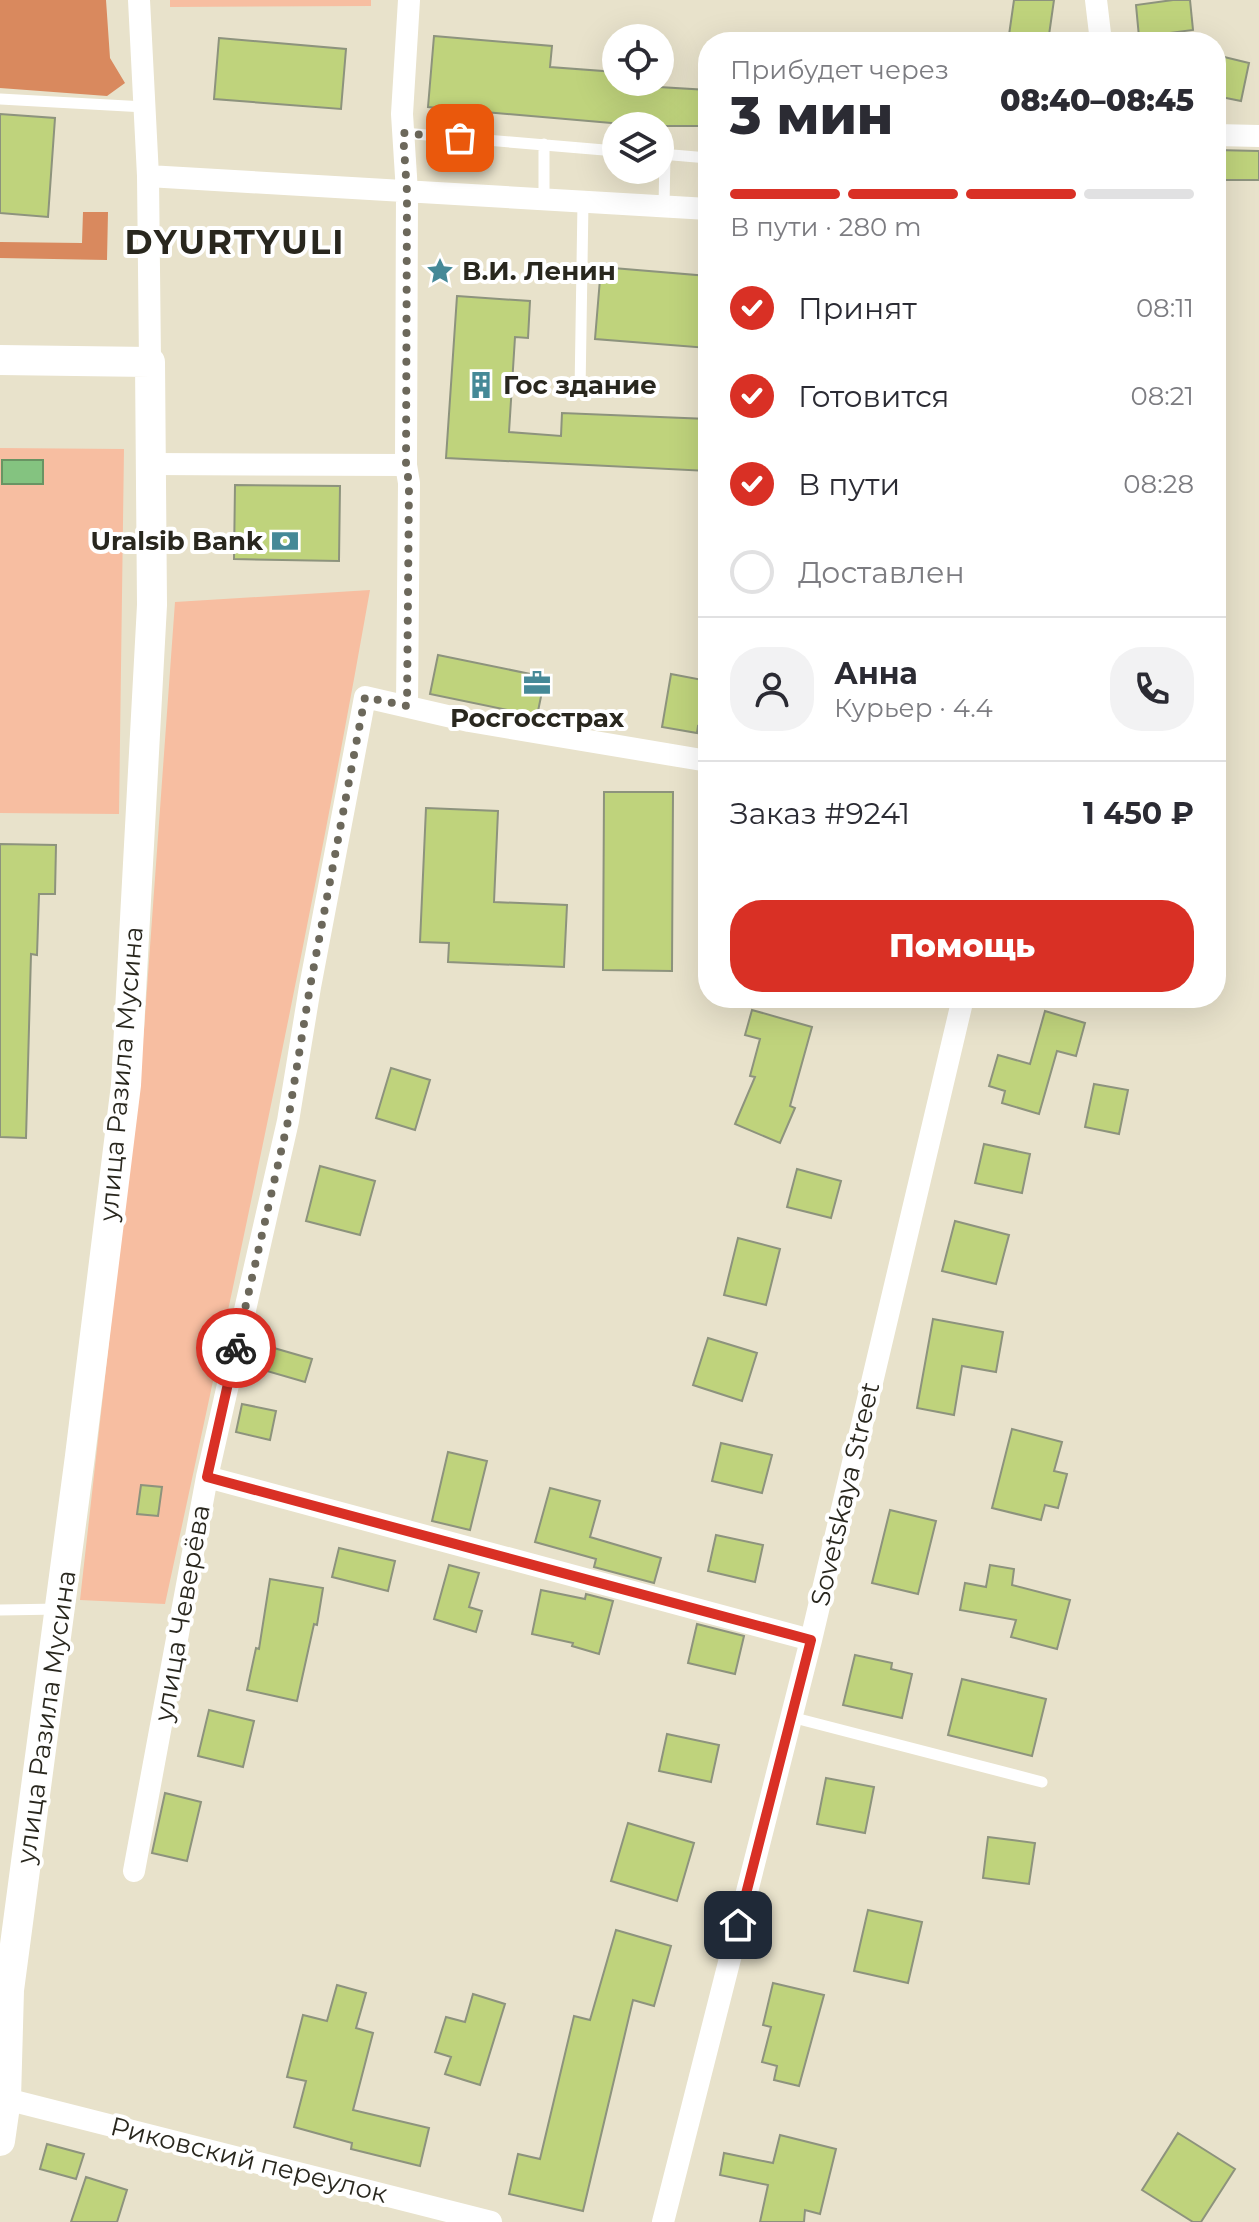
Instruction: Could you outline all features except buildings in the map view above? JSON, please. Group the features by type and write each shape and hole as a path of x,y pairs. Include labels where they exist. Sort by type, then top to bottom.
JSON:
{"main road":[{"path":"0,360 150,362"},
{"name":"улица Разила Мусина","path":"0,2141 6,2099 5,1990 60,1609 126,1085 152,605 150,362"}],"street":[{"name":"улица Разила Мусина","path":"139,0 148,176 150,362"},
{"path":"409,0 403,133 407,192 407,706 469,721 698,759"},
{"path":"1096,0 1100,32"},
{"path":"1226,135 1259,136"},
{"path":"148,176 698,208"},
{"path":"151,464 406,465"},
{"name":"улица Чеверёва","path":"134,1871 207,1477 288,1121 365,697 407,706"},
{"name":"Sovetskaya Street","path":"663,2222 811,1640 961,1008"},
{"path":"207,1477 811,1640"},
{"name":"Риковский переулок","path":"6,2099 491,2222"}],"lane":[{"path":"0,99 145,107"},
{"path":"403,133 602,150"},
{"path":"544,144 544,200"},
{"path":"674,156 698,157"},
{"path":"663,184 664,206"},
{"path":"580,392 583,202"},
{"path":"0,1610 60,1609"},
{"path":"791,1717 1042,1782"}],"shaded area":[{"path":"0,0 106,0 110,58 125,83 107,96 0,88"},
{"path":"170,0 371,0 371,6 170,7"},
{"path":"83,212 108,212 107,260 0,258 0,242 82,243"},
{"path":"0,448 124,449 119,814 0,813"},
{"path":"2,460 43,460 43,484 2,484"},
{"path":"370,590 298,971 165,1604 80,1600 144,1030 175,602"}],"way so far":[{"path":"236,1348 288,1121 365,697 407,706 407,192 403,133 460,138"}],"place":[{"name":"В.И. Ленин","path":"440,271"},
{"name":"Гос здание","path":"481,385"},
{"name":"Uralsib Bank","path":"285,541"},
{"name":"Росгосстрах","path":"537,683"}],"district":[{"name":"DYURTYULI","path":"235,242"}],"route":[{"path":"236,1348 207,1477 811,1640 738,1925"}]}
